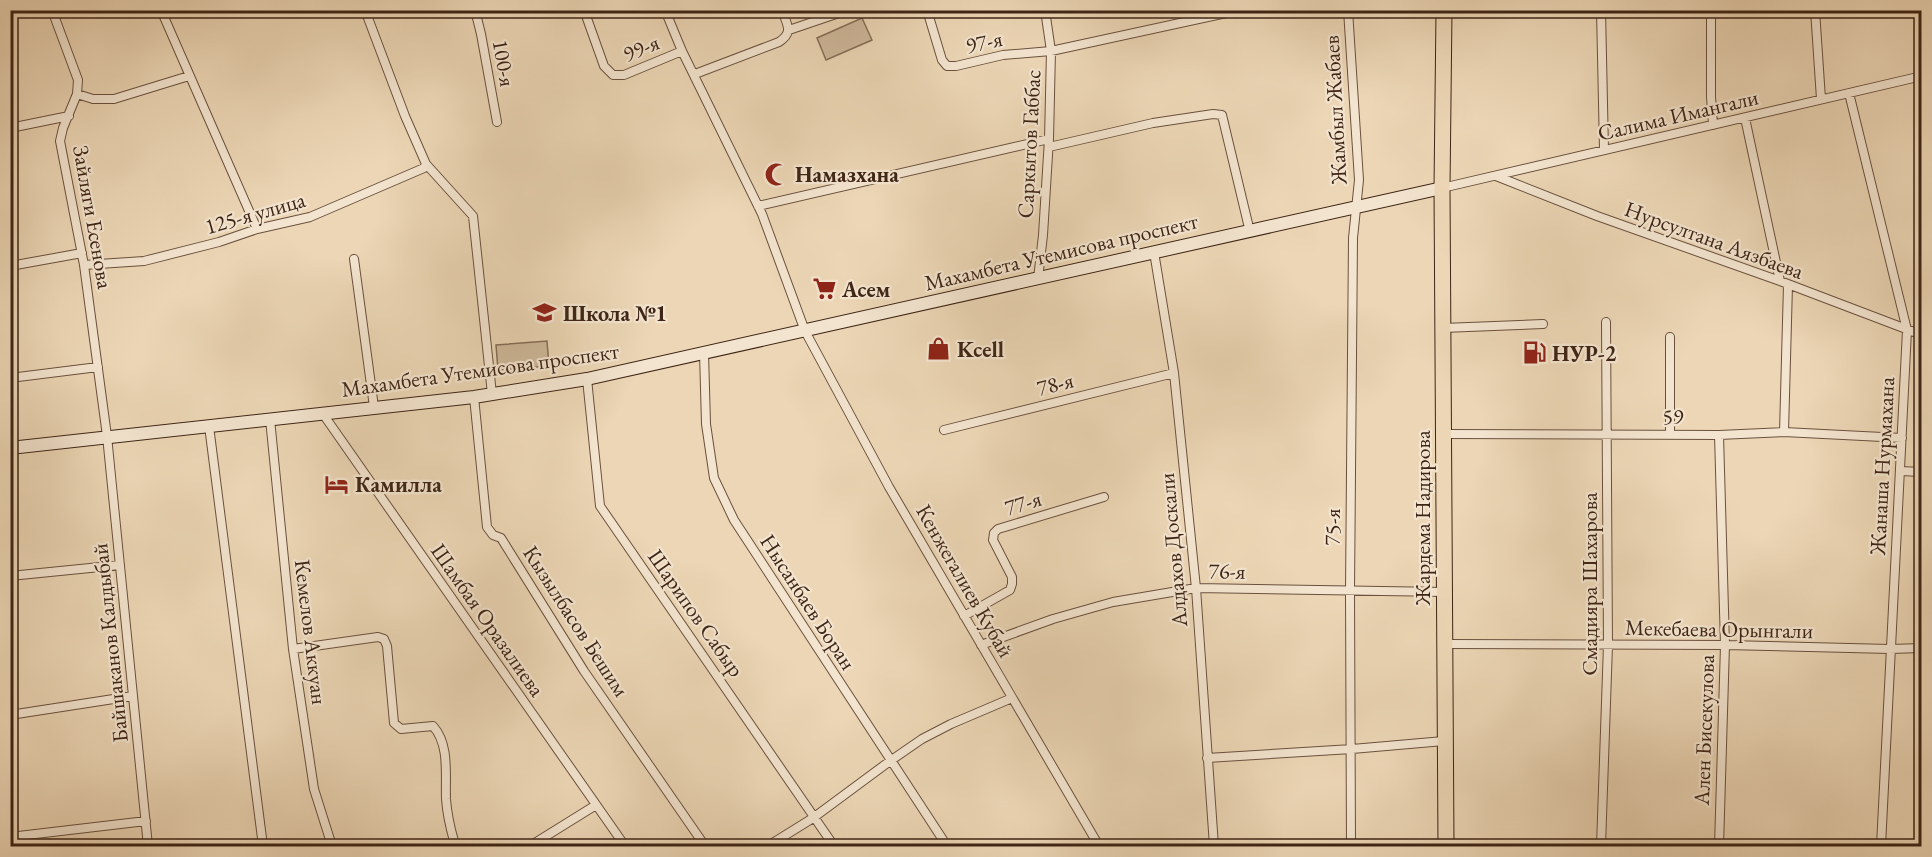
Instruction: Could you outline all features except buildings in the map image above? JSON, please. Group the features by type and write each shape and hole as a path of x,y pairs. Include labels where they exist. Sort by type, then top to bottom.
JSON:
{"highway":[{"name":"Жардема Надирова","path":"1444,10 1442,188 1446,846"}],"street":[{"name":"Зайляги Есенова","path":"52,10 78,80 77,94 60,141 84,265 107,436"},
{"path":"162,10 257,229"},
{"path":"364,10 426,164 473,216 492,394"},
{"name":"100-я","path":"475,10 497,122"},
{"name":"99-я","path":"584,10 604,66 613,75 624,75 682,51"},
{"name":"Кенжегалиев Кубай","path":"665,10 682,51 758,206 805,331 889,487 1099,846"},
{"path":"695,74 787,37 789,30 782,10"},
{"path":"789,30 848,10"},
{"name":"97-я","path":"927,10 942,60 947,66 1003,55 1051,51"},
{"name":"Саркытов Габбас","path":"1038,279 1049,143 1051,51 1045,10"},
{"path":"1051,51 1240,10"},
{"name":"Жамбыл Жабаев","path":"1348,10 1359,180 1356,207"},
{"path":"1601,10 1605,150"},
{"path":"1711,10 1713,125"},
{"path":"1815,10 1821,99"},
{"path":"77,94 93,99 114,99 189,75"},
{"name":"Салима Имангали","path":"1442,188 1922,76"},
{"name":"Жанаша Нурмахана","path":"1850,93 1907,330 1881,846"},
{"path":"758,206 1049,143 1213,114 1222,115 1225,122 1250,232"},
{"path":"10,129 69,116"},
{"path":"1745,118 1784,283 1784,432"},
{"name":"125-я улица","path":"84,265 144,261 219,242 257,229 310,217 424,168 426,164"},
{"name":"Нурсултана Аязбаева","path":"1496,175 1597,216 1922,335"},
{"name":"Махамбета Утемисова проспект","path":"10,448 474,397 587,379 1442,188"},
{"name":"75-я","path":"1351,846 1350,591 1353,237 1356,207"},
{"name":"Алдахов Доскали","path":"1154,252 1174,373 1196,588 1214,846"},
{"path":"10,266 82,253"},
{"path":"354,259 374,407"},
{"name":"Смадияра Шахарова","path":"1601,846 1608,645 1606,322"},
{"path":"1443,328 1543,324"},
{"path":"1670,336 1670,434"},
{"name":"Нысанбаев Боран","path":"704,353 706,424 714,478 734,520 947,846"},
{"path":"10,378 98,367"},
{"name":"78-я","path":"944,430 1174,373"},
{"name":"Шарипов Сабыр","path":"587,379 600,506 834,846"},
{"name":"Кызылбасов Бешим","path":"474,397 487,527 493,535 501,538 584,671 705,846"},
{"name":"Шамбая Оразалиева","path":"323,414 625,846"},
{"name":"Кемелов Аккуан","path":"270,419 293,649 314,789 332,846"},
{"path":"209,426 263,846"},
{"name":"59","path":"1444,434 1719,435 1784,432 1902,438"},
{"name":"Ален Бисекулова","path":"1719,435 1725,645 1719,846"},
{"name":"Байшаканов Калдыбай","path":"107,436 148,846"},
{"path":"1900,471 1922,472"},
{"name":"77-я","path":"964,616 1010,590 1012,577 993,540 994,533 998,529 1104,497"},
{"path":"10,576 120,565"},
{"name":"76-я","path":"981,645 1053,619 1113,602 1196,588 1444,592"},
{"path":"293,649 378,637 384,639 387,646 394,723 401,729 433,726 444,748 447,801 453,846"},
{"name":"Мекебаева Орынгали","path":"1445,644 1725,645 1890,650 1922,648"},
{"path":"10,715 133,696"},
{"path":"768,846 813,818 922,739 1012,698"},
{"path":"1207,758 1444,741"},
{"path":"530,846 596,805"},
{"path":"10,837 146,821"}],"shaded area":[{"path":"862,18 872,40 826,60 817,38"},
{"path":"547,341 549,366 498,370 496,345"}],"place":[{"name":"Намазхана","path":"777,174"},
{"name":"Асем","path":"824,289"},
{"name":"Школа №1","path":"545,313"},
{"name":"Kcell","path":"939,349"},
{"name":"НУР-2","path":"1534,353"},
{"name":"Камилла","path":"337,484"}]}
